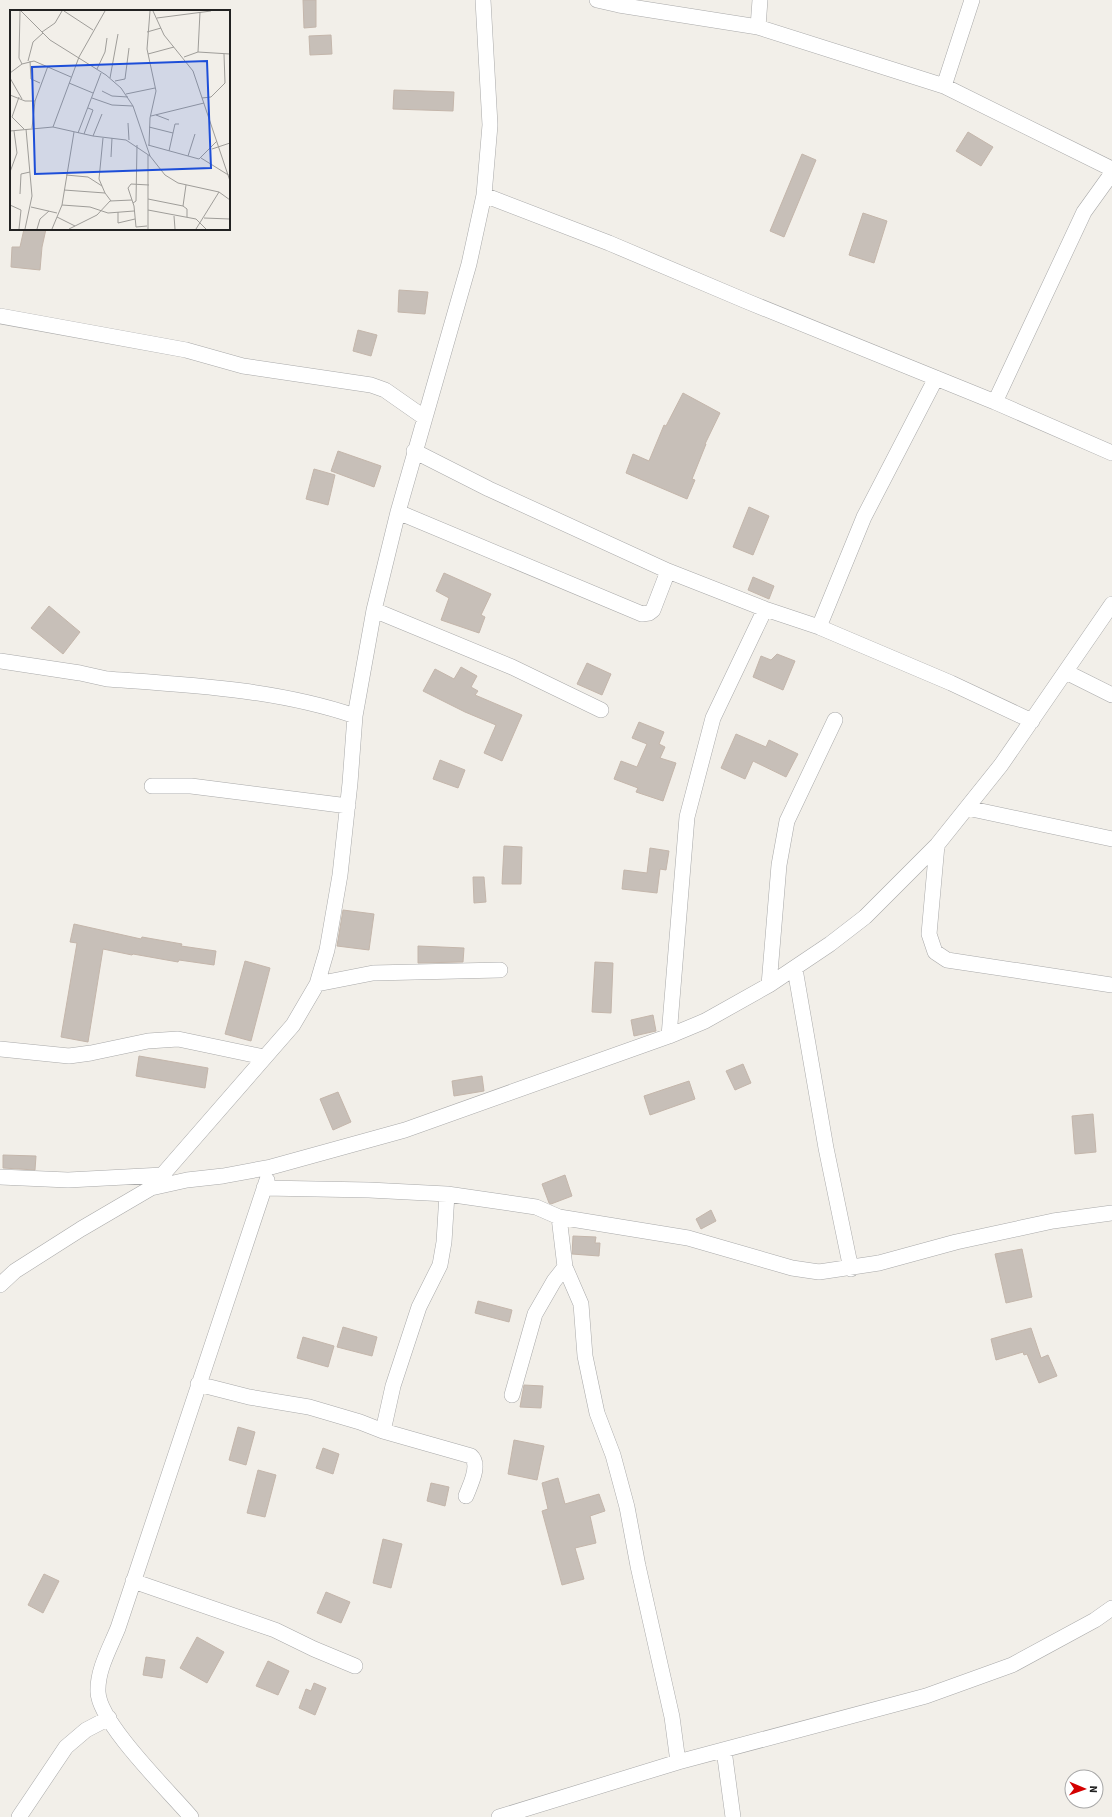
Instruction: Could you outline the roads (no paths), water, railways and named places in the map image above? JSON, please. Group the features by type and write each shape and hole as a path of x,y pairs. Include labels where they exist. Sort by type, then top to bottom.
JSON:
{"street":[{"path":"151,1188 293,1025 317,984 327,950 340,875 348,806 355,716 374,610 414,451 425,418 469,264 484,195 490,125 484,0"},
{"path":"597,0 626,7 758,27 944,86 1112,169"},
{"path":"758,27 760,0"},
{"path":"944,86 972,0"},
{"path":"995,402 1084,212 1112,173"},
{"path":"484,195 609,242 746,301 995,402 1112,452"},
{"path":"0,316 186,350 242,366 371,385 385,390 425,418"},
{"path":"819,627 864,517 936,378"},
{"path":"414,451 489,489 668,571 765,609 819,627 951,683 1032,721"},
{"path":"398,512 642,614 649,613 653,610 668,571"},
{"path":"0,1285 15,1272 74,1233 151,1188 187,1180 223,1176 271,1167 405,1130 669,1036 705,1021 769,985 795,969 864,917 937,845 1001,765 1112,604"},
{"path":"669,1036 687,817 713,718 765,609"},
{"path":"374,610 512,667 601,710"},
{"path":"0,661 80,673 107,679 280,696 329,707 355,716"},
{"path":"1066,672 1112,695"},
{"path":"769,985 779,865 787,821 835,720"},
{"path":"152,786 191,786 348,806"},
{"path":"967,808 1112,839"},
{"path":"937,845 930,934 935,952 947,960 1112,985"},
{"path":"795,969 826,1148 851,1269"},
{"path":"317,984 373,973 500,970"},
{"path":"0,1048 69,1056 148,1041 178,1039 264,1058"},
{"path":"191,1817 132,1751 104,1711 98,1693 100,1675 133,1581 271,1167"},
{"path":"0,1177 68,1180 162,1175"},
{"path":"264,1188 369,1190 447,1194 536,1208 558,1217 688,1238 792,1268 819,1272 851,1269 971,1239 1053,1222 1112,1213"},
{"path":"383,1431 393,1386 419,1307 440,1265 444,1242 447,1194"},
{"path":"558,1217 565,1267 581,1304 585,1356 597,1414 613,1455 627,1507 654,1639 672,1717 678,1762"},
{"path":"512,1395 535,1314 554,1281 565,1267"},
{"path":"198,1384 249,1397 309,1407 360,1422 383,1431 471,1456 475,1460 476,1466 466,1496"},
{"path":"133,1581 275,1630 314,1649 355,1666"},
{"path":"499,1817 678,1762 933,1694 1012,1665 1095,1620 1112,1608"},
{"path":"19,1817 66,1747 86,1730 109,1718"},
{"path":"724,1750 733,1817"}]}
